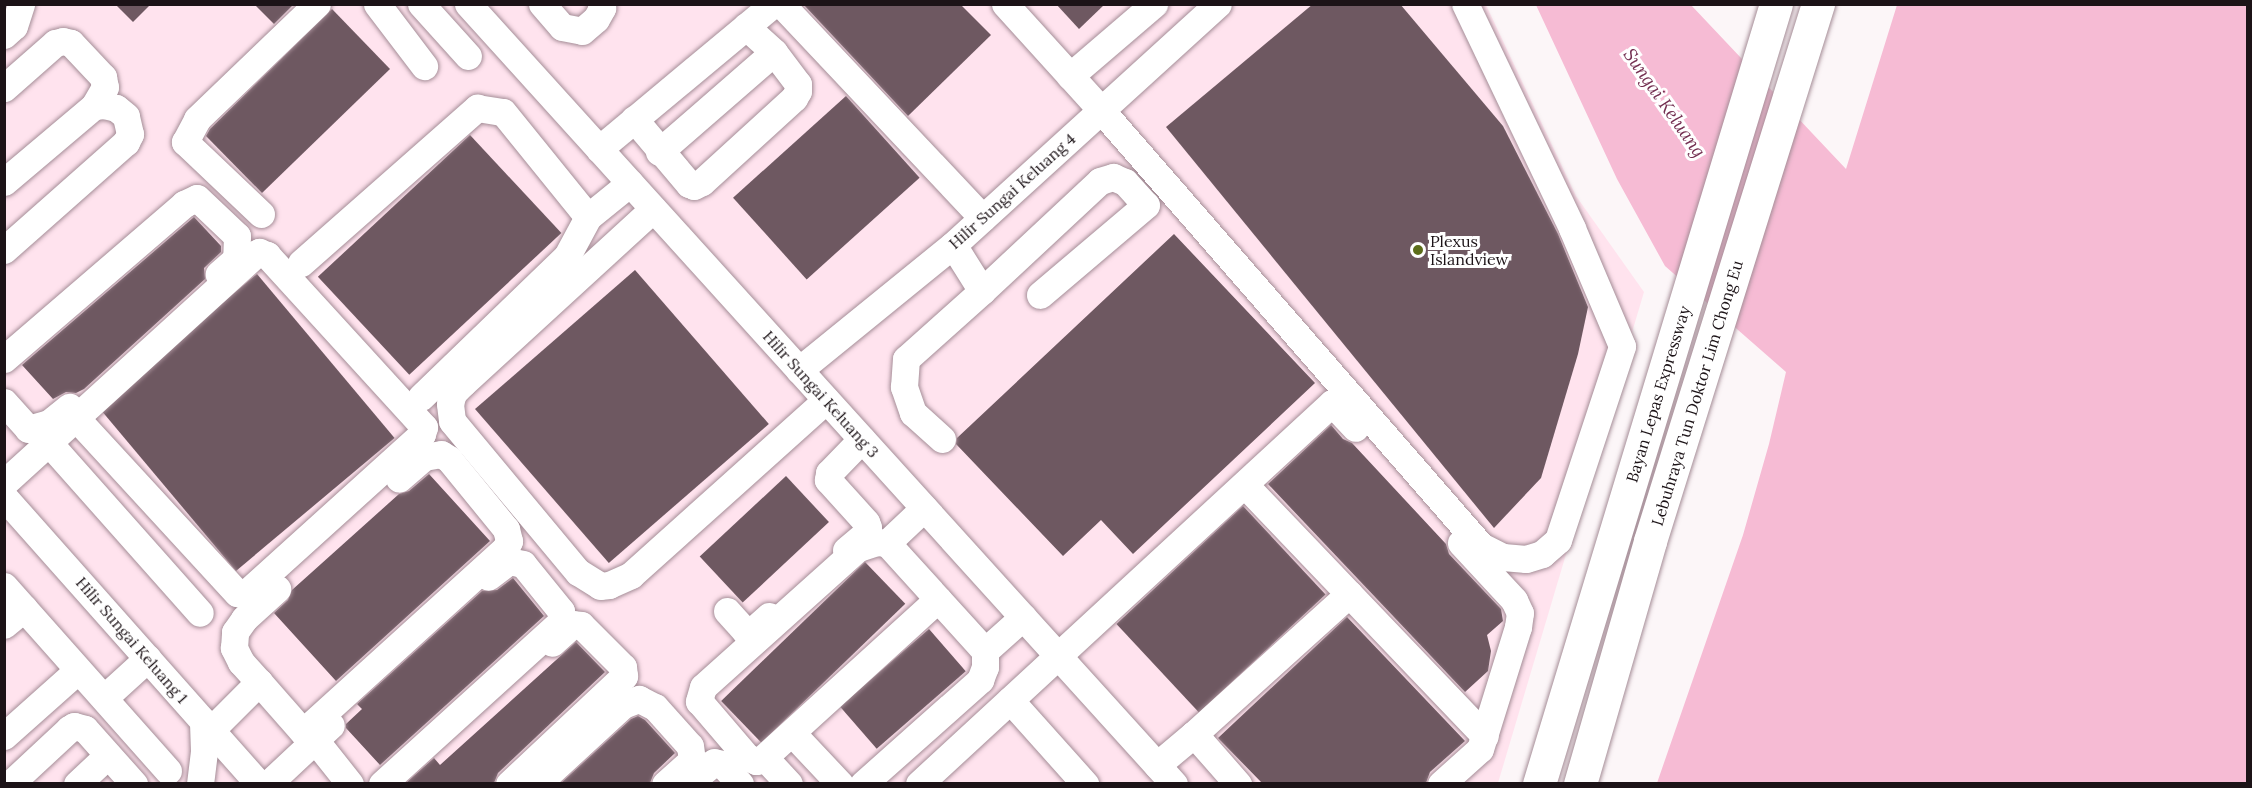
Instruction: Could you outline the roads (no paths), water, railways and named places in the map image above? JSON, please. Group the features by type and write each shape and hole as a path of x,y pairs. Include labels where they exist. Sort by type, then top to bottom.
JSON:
{"highway":[{"name":"Bayan Lepas Expressway","path":"1539,783 1776,4"},
{"name":"Bayan Lepas Expressway","path":"1562,783 1799,4"},
{"name":"Lebuhraya Tun Doktor Lim Chong Eu","path":"1580,783 1676,458 1818,4"},
{"path":"1526,783 1759,18"}],"street":[{"path":"4,35 14,26 21,4"},
{"path":"261,214 185,142 197,119 317,4"},
{"path":"377,4 424,66"},
{"path":"421,4 468,56"},
{"name":"Hilir Sungai Keluang 3","path":"468,4 1166,774"},
{"path":"542,4 562,27 582,31 596,19 603,9 601,4"},
{"path":"599,149 773,4"},
{"path":"780,4 983,218"},
{"path":"1005,4 1101,110 1481,546 1503,557 1526,559 1542,554 1558,540 1622,346 1572,228 1465,4"},
{"path":"1070,76 1154,4"},
{"name":"Hilir Sungai Keluang 4","path":"799,370 953,245 1218,4"},
{"path":"634,119 659,152 689,184 694,186 702,182 794,98 798,84 774,52 746,27"},
{"path":"4,88 55,44 63,40 71,44 103,77 105,87 94,106 4,182"},
{"path":"659,152 774,52"},
{"path":"4,250 126,142 130,134 126,116 116,108 104,105 94,106"},
{"path":"300,262 477,108 503,112 588,217"},
{"path":"942,439 913,413 904,387 906,359 1100,181 1113,177 1125,182 1146,205 1040,295"},
{"path":"421,397 567,256 588,217 630,183"},
{"path":"4,359 184,204 196,198 237,236 236,259 64,412 48,423 28,429 4,402"},
{"path":"653,209 463,383 453,393 450,404 452,421 578,572 600,586 615,583 631,575 826,400"},
{"path":"953,245 982,291"},
{"path":"4,483 259,252 267,255 424,427 422,434 244,595 237,593 76,418"},
{"path":"919,783 1332,403 1514,600 1520,613 1518,627 1480,749 1441,783"},
{"path":"728,611 745,631 751,632 866,533 866,522 828,480 833,467 862,439"},
{"path":"48,443 200,613"},
{"path":"441,454 449,459 506,529 509,541 505,549 303,732 259,682 241,662 234,648 235,632 244,619 424,457 441,454"},
{"path":"1245,485 1485,736"},
{"name":"Hilir Sungai Keluang 1","path":"4,497 207,726 245,778"},
{"path":"887,543 924,508"},
{"path":"863,783 980,680 985,667 985,651 938,599 887,543 877,542 858,548 700,691 702,705 747,757 756,761 765,758 938,599"},
{"path":"268,783 501,565 516,561 523,564 561,611 562,621 382,783"},
{"path":"4,586 14,616 78,670 168,771"},
{"path":"1166,774 1194,734 1349,594"},
{"path":"985,651 1023,617"},
{"path":"398,783 569,627 581,625 623,667 624,676 509,783"},
{"path":"104,698 148,658"},
{"path":"4,736 78,670"},
{"path":"200,783 207,726 259,682"},
{"path":"537,783 623,705 639,699 655,707 690,746 692,760 665,783"},
{"path":"1010,700 1085,783"},
{"path":"10,783 75,726 85,729 134,783"},
{"path":"792,733 840,783"},
{"path":"1194,734 1238,783"},
{"path":"315,740 350,783"},
{"path":"77,783 108,755"},
{"path":"765,758 789,783"},
{"path":"688,783 714,762 722,764 740,783"}],"water":[{"name":"Sungai Keluang","path":"1536,5 1691,5 1846,169 1897,5 2247,5 2247,783 1657,783 1743,535 1769,444 1786,372 1665,266 1617,179"}],"place":[{"name":"Plexus Islandview","path":"1418,250"}]}
